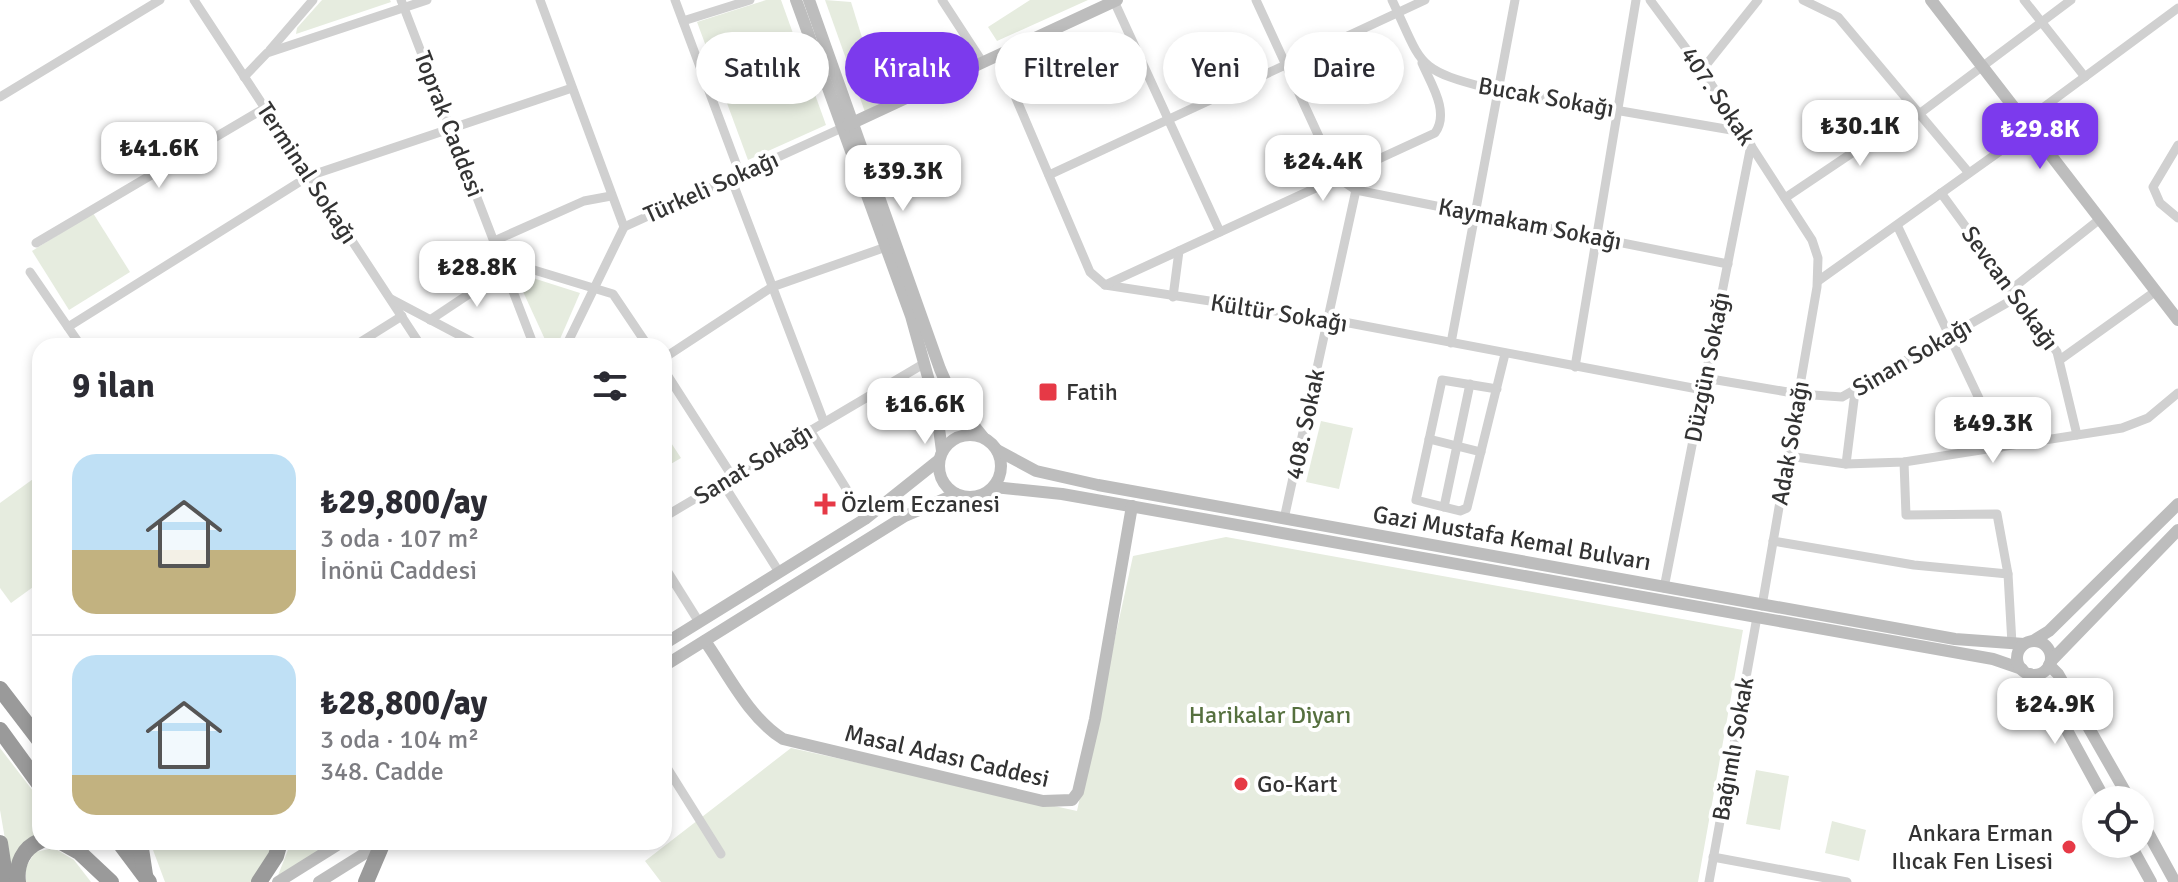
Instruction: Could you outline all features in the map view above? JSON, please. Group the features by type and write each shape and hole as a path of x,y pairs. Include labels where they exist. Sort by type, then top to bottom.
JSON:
{"highway":[{"path":"0,687 32,716"},
{"path":"0,687 32,730"},
{"path":"0,730 32,774"},
{"path":"18,882 17,871 22,856 32,845"},
{"path":"75,850 112,882"},
{"path":"88,850 112,882"},
{"path":"125,850 147,879"},
{"path":"142,850 147,879"},
{"path":"259,882 278,850"},
{"path":"366,882 380,850"},
{"path":"1,851 6,882"}],"main road":[{"path":"672,661 905,516 956,494 977,496 994,487 1001,469 997,450 954,401 940,369 796,0"},
{"path":"809,0 925,363 941,455 942,479 956,494"},
{"path":"1931,0 2178,320"},
{"path":"1049,32 1116,1"},
{"path":"847,126 995,57"},
{"path":"672,639 865,519 964,435 983,437"},
{"name":"Gazi Mustafa Kemal Bulvarı","path":"997,450 1036,471 1664,588 1993,659 2026,672"},
{"name":"Gazi Mustafa Kemal Bulvarı","path":"994,487 1132,506 1760,611 1955,639 2023,643"},
{"path":"2097,786 2046,692 2026,672 2017,656 2023,643 2049,631 2178,504"},
{"name":"Masal Adası Caddesi","path":"705,641 768,730 783,739 1043,801 1072,800 1078,792 1095,719 1132,506"},
{"path":"2026,672 2043,672 2178,530"},
{"path":"2023,643 2047,647 2050,663 2122,786"},
{"path":"2154,842 2175,877"},
{"path":"278,882 329,850"},
{"path":"319,882 370,850"},
{"path":"2138,858 2151,882"}],"street":[{"path":"0,97 160,0"},
{"name":"Terminal Sokağı","path":"194,0 416,338"},
{"path":"244,77 313,0"},
{"path":"267,53 403,4 427,0"},
{"path":"540,0 624,227 570,338"},
{"path":"675,0 772,287 824,422"},
{"path":"683,21 750,0"},
{"path":"942,0 983,63"},
{"path":"1256,0 1284,60"},
{"path":"1019,104 1090,272 1105,285 1439,129 1441,109 1392,0"},
{"path":"1355,32 1425,0"},
{"path":"1451,343 1515,0"},
{"path":"1575,367 1636,0"},
{"name":"407. Sokak","path":"1650,0 1702,70 1816,248 1818,281"},
{"path":"1702,70 1758,0"},
{"path":"1803,0 1838,17 1969,173"},
{"path":"2024,0 2085,77"},
{"path":"1785,198 1917,112 2071,0"},
{"path":"1116,1 1220,232"},
{"name":"Toprak Caddesi","path":"403,4 531,338"},
{"path":"1818,281 1969,173 2085,77 2178,8"},
{"name":"Bucak Sokağı","path":"1422,63 1447,77 1498,90 1743,132"},
{"path":"1049,175 1284,65"},
{"path":"68,327 309,176 572,88"},
{"path":"1304,104 1338,178"},
{"path":"36,243 265,108"},
{"name":"Türkeli Sokağı","path":"624,227 847,126"},
{"name":"Düzgün Sokağı","path":"1664,588 1751,145"},
{"path":"2178,145 2153,187 2160,203 2178,218"},
{"name":"Kaymakam Sokağı","path":"1338,178 1356,190 1728,264"},
{"name":"408. Sokak","path":"1284,519 1356,190"},
{"name":"Sevcan Sokağı","path":"1941,193 2016,292 2061,359 2077,435"},
{"path":"494,241 584,201 611,196"},
{"name":"Sinan Sokağı","path":"1705,378 1799,394 1837,397 1855,392 2016,292 2100,219"},
{"path":"1897,225 2002,447"},
{"path":"672,353 772,287 886,247"},
{"path":"1173,297 1179,251"},
{"path":"501,260 595,286 619,300 643,338"},
{"path":"430,320 505,270"},
{"path":"30,272 76,338"},
{"name":"Adak Sokağı","path":"1760,611 1818,281"},
{"name":"Kültür Sokağı","path":"1105,285 1328,319 1703,390"},
{"path":"2061,359 2156,291"},
{"path":"390,298 465,338"},
{"path":"367,338 402,316"},
{"path":"1497,389 1442,380 1416,500 1460,511 1467,508 1497,389 1505,354"},
{"name":"Sanat Sokağı","path":"672,512 925,363"},
{"path":"672,382 732,476"},
{"path":"1444,507 1470,384"},
{"path":"1846,464 1855,392"},
{"path":"1788,456 1846,464 1904,462 2077,435 2138,423 2178,393"},
{"path":"810,430 865,519"},
{"path":"1429,439 1481,452"},
{"path":"1904,462 1906,515 1997,514 2023,643"},
{"path":"722,482 779,572"},
{"path":"1773,541 1914,565 2008,574"},
{"path":"672,579 699,622"},
{"name":"Bağımlı Sokak","path":"1709,882 1760,611"},
{"path":"672,776 721,854"},
{"path":"1713,857 1847,882"}],"green space":[{"path":"322,0 391,2 296,34 297,28"},
{"path":"766,0 781,0 793,32 701,32 697,22"},
{"path":"825,0 851,2 860,32 845,32 845,56"},
{"path":"1030,0 1088,0 1017,32 995,32 995,38 988,27"},
{"path":"727,104 818,104 826,125 748,160"},
{"path":"862,104 879,104 865,112"},
{"path":"93,213 130,272 69,310 32,251"},
{"path":"514,272 580,293 560,338 544,338"},
{"path":"1321,421 1353,428 1339,489 1306,482"},
{"path":"672,444 681,458 672,463"},
{"path":"32,480 32,588 11,603 0,588 0,503"},
{"name":"Harikalar Diyarı","path":"1226,537 1743,630 1698,882 661,882 645,861 659,850 672,850 672,840 791,748 1077,811 1133,556"},
{"path":"0,748 32,790 32,839 19,848 10,868 0,810"},
{"path":"1756,770 1789,776 1780,830 1746,824"},
{"path":"1832,821 1866,830 1859,861 1825,853"},
{"path":"57,850 74,860 91,882 26,882 26,867 35,852"},
{"path":"153,850 271,850 255,882 165,882"},
{"path":"288,850 322,850 277,878"}],"place":[{"name":"Fatih","path":"1048,392"},
{"name":"Özlem Eczanesi","path":"825,504"},
{"name":"Go-Kart","path":"1241,784"},
{"name":"Ankara Erman Ilıcak Fen Lisesi","path":"2069,847"}]}
